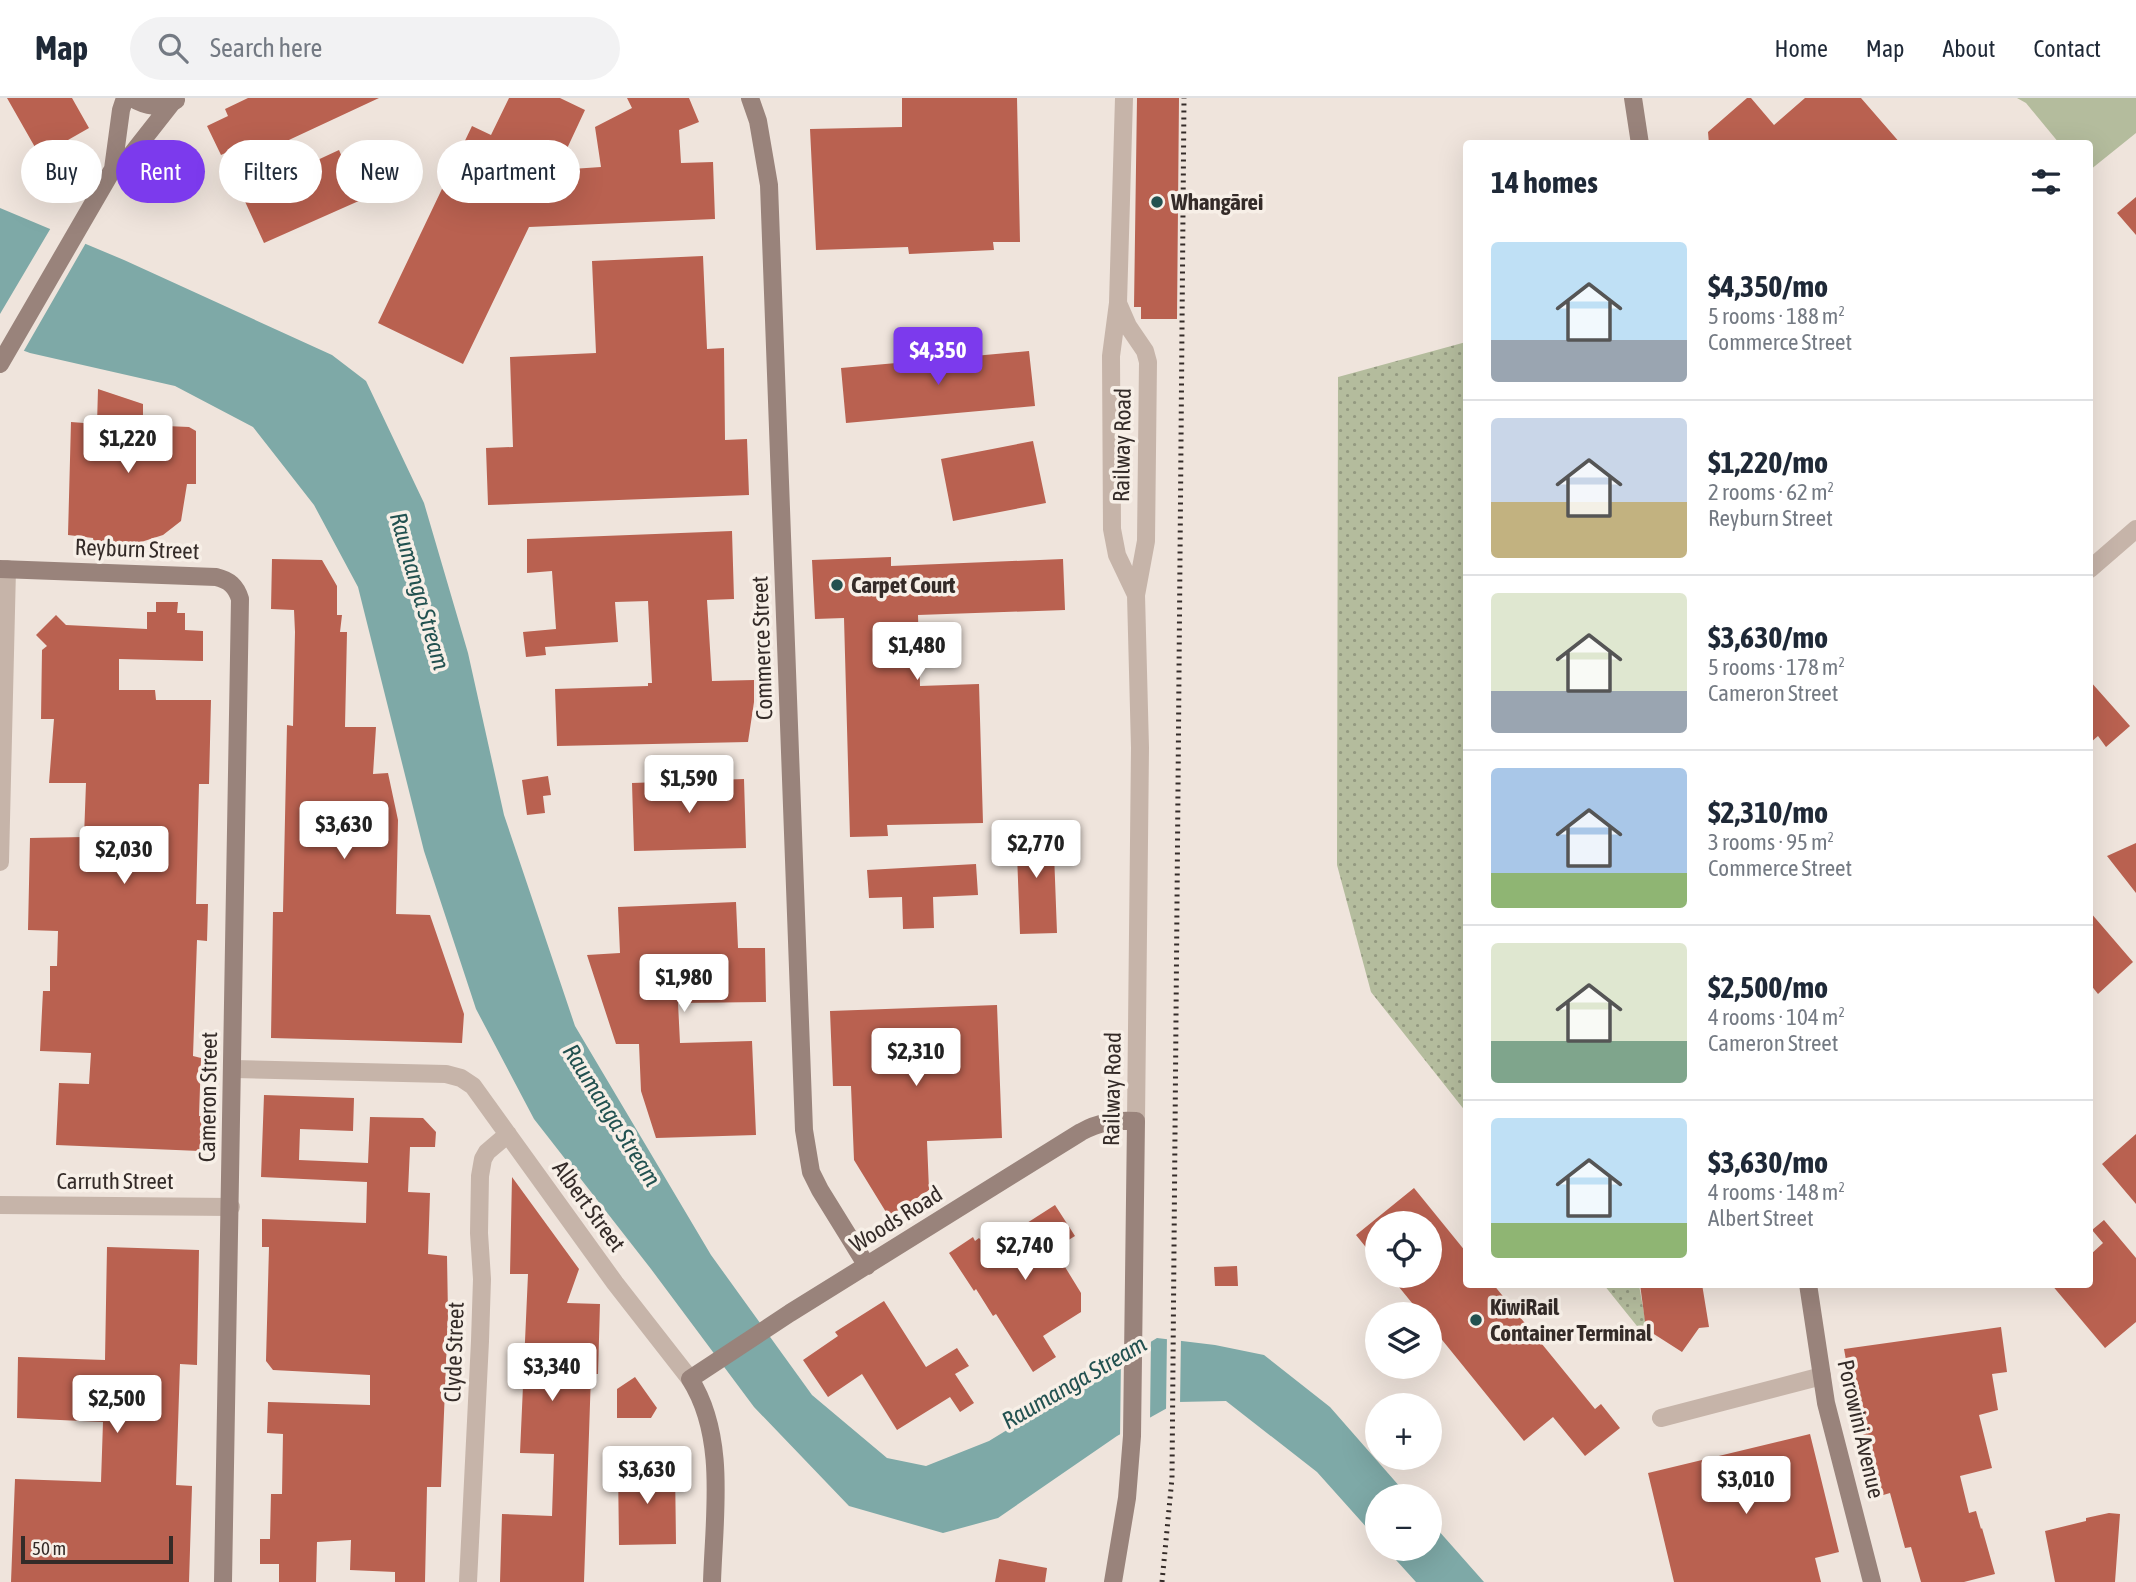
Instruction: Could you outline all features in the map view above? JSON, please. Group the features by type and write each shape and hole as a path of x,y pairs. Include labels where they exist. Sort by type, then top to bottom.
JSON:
{"street":[{"path":"4,357 113,169 125,98"},
{"path":"132,98 143,104 158,106 175,101"},
{"name":"Commerce Street","path":"750,98 765,152 769,185 804,1130 811,1172 867,1266"},
{"name":"Railway Road","path":"1124,98 1118,303 1111,356 1111,529 1117,555 1136,595"},
{"path":"1633,98 1639,140"},
{"path":"113,169 127,160 175,101"},
{"name":"Railway Road","path":"1113,1582 1127,1497 1132,1436 1140,748 1136,595 1146,541 1147,358 1118,303"},
{"path":"2093,566 2136,529"},
{"path":"0,862 2,567"},
{"name":"Reyburn Street","path":"2,567 216,577 229,582 238,591 241,613"},
{"name":"Cameron Street","path":"223,1582 241,613"},
{"name":"Albert Street","path":"234,1069 446,1074 461,1078 473,1086 615,1283 690,1379 705,1408 714,1448 712,1582"},
{"name":"Woods Road","path":"690,1379 790,1313 1087,1129 1106,1122 1136,1121"},
{"name":"Clyde Street","path":"468,1582 482,1279 479,1233 480,1175 487,1152 508,1134"},
{"name":"Carruth Street","path":"0,1205 231,1207"},
{"name":"Porowini Avenue","path":"1809,1288 1826,1403 1872,1582"},
{"path":"1661,1418 1822,1376"}],"green space":[{"path":"2017,98 2136,98 2136,133 2093,168 2093,140 2057,140 2026,103"},
{"path":"1463,343 1463,1108 1371,992 1337,865 1338,377"},
{"path":"1606,1288 1640,1288 1649,1341"}],"water":[{"name":"Raumanga Stream","path":"0,208 124,260 332,355 366,381 424,503 468,653 504,815 575,1026 711,1255 812,1395 887,1458 926,1466 989,1441 1157,1338 1215,1345 1264,1355 1330,1407 1365,1447 1365,1470 1385,1470 1397,1484 1365,1484 1365,1526 1317,1472 1226,1401 1178,1402 1117,1436 998,1518 943,1533 849,1506 754,1407 534,1119 476,1009 424,851 358,587 314,505 253,427 175,386 30,353 0,342"},
{"path":"1442,1535 1484,1582 1416,1582 1397,1561 1442,1561"}],"pier":[{"path":"52,226 87,241 22,354 0,345 0,314"},
{"path":"1167,1335 1181,1337 1180,1405 1166,1412"},
{"path":"1151,1337 1150,1422 1120,1438 1121,1356"}],"building":[{"path":"7,98 72,98 89,128 68,140 31,140"},
{"path":"248,98 379,98 289,140 219,140 219,151 207,126 228,116 225,109"},
{"path":"509,98 560,98 585,110 571,140 465,140 472,126 491,135"},
{"path":"627,98 689,98 699,122 679,130 681,163 713,162 715,219 529,227 463,364 378,323 437,199 437,203 580,203 580,168 601,167 595,127 632,108"},
{"path":"902,98 1017,98 1020,242 993,242 994,250 909,254 908,247 816,250 810,129 902,127"},
{"name":"Whangārei","path":"1137,98 1179,98 1177,319 1141,319 1141,307 1134,307"},
{"path":"1747,98 1751,98 1774,125 1805,98 1861,98 1898,140 1709,140 1708,132"},
{"path":"336,151 336,203 354,203 264,243 246,203 322,203 322,158"},
{"path":"2136,197 2136,235 2117,213"},
{"path":"703,256 707,349 724,348 725,440 747,439 749,495 488,505 486,448 513,447 510,357 596,353 592,261"},
{"path":"1029,351 1035,406 846,423 841,368"},
{"path":"98,389 143,404 143,425 189,427 196,431 196,484 187,484 181,521 163,535 138,543 94,545 93,538 68,535 71,422 97,424"},
{"path":"1033,441 1046,503 953,521 941,459"},
{"path":"732,531 734,599 707,600 712,681 754,680 754,702 748,742 557,746 555,689 648,686 648,683 652,683 648,601 615,602 618,642 545,647 546,655 526,657 523,632 556,629 552,571 527,573 527,539"},
{"path":"891,557 891,566 1063,559 1065,610 918,615 920,686 979,684 983,823 887,825 888,836 850,837 844,618 815,619 812,560"},
{"path":"272,559 322,560 337,586 337,615 342,615 340,632 347,632 345,727 376,727 373,774 388,773 398,820 396,914 430,915 464,1014 462,1043 271,1038 273,912 283,912 287,725 293,726 295,632 294,610 271,609"},
{"path":"156,602 178,602 177,613 185,613 185,630 203,631 203,661 119,659 119,690 155,690 156,700 211,700 209,784 199,784 196,904 208,904 207,941 197,940 193,1056 201,1058 200,1151 56,1145 59,1083 89,1084 91,1053 40,1051 43,991 50,991 50,966 57,966 58,931 28,930 30,838 84,837 86,783 49,783 54,719 41,719 42,650 47,646 36,635 56,615 66,625 147,629 147,612 156,612"},
{"path":"2093,684 2130,726 2106,747 2098,736 2093,740"},
{"path":"548,776 551,795 543,796 545,813 527,815 522,780"},
{"path":"744,779 746,848 634,851 632,783"},
{"path":"1053,826 1057,933 1020,934 1016,827"},
{"path":"2136,843 2136,893 2107,856"},
{"path":"976,864 978,895 933,897 934,928 903,929 902,897 869,898 867,870"},
{"path":"736,902 738,948 765,948 766,1002 678,1003 680,1043 752,1041 756,1135 656,1138 641,1091 639,1044 616,1044 587,955 620,953 618,907"},
{"path":"2093,915 2133,962 2098,994 2093,988"},
{"path":"997,1005 1002,1138 927,1141 929,1190 889,1217 854,1160 851,1086 833,1086 830,1011"},
{"path":"264,1095 354,1098 353,1131 300,1129 299,1160 368,1163 370,1117 423,1118 436,1132 435,1147 410,1147 408,1192 430,1193 428,1254 447,1256 448,1315 441,1487 427,1487 425,1582 395,1582 395,1572 350,1570 351,1540 317,1542 316,1582 279,1582 279,1564 260,1564 260,1539 270,1539 271,1494 282,1494 283,1434 267,1433 268,1402 370,1405 370,1375 273,1370 266,1361 269,1247 262,1247 262,1219 366,1223 367,1182 261,1177"},
{"path":"2136,1134 2136,1204 2102,1164"},
{"path":"512,1177 579,1269 567,1303 600,1304 598,1374 591,1374 584,1582 500,1582 502,1514 552,1516 554,1454 520,1453 528,1274 510,1274"},
{"name":"KiwiRail Container Terminal","path":"1414,1188 1433,1211 1386,1211"},
{"path":"1055,1205 1075,1236 1054,1249 1081,1293 1081,1312 1043,1336 1056,1357 1033,1372 996,1314 993,1316 949,1253 973,1237 975,1241 979,1238 988,1248"},
{"path":"2104,1220 2136,1258 2136,1322 2105,1348 2054,1288 2093,1288 2093,1252 2103,1243 2093,1229"},
{"name":"KiwiRail Container Terminal","path":"1442,1222 1463,1248 1463,1288 1496,1288 1595,1409 1601,1404 1620,1428 1585,1456 1553,1417 1524,1441 1442,1340 1442,1302 1411,1302 1400,1288 1442,1288"},
{"name":"KiwiRail Container Terminal","path":"1365,1228 1365,1246 1356,1235"},
{"path":"107,1247 199,1250 197,1365 180,1364 176,1485 192,1486 189,1582 11,1582 15,1479 101,1482 103,1422 17,1418 18,1357 105,1360"},
{"path":"1237,1266 1238,1286 1215,1286 1214,1267"},
{"path":"1641,1288 1703,1288 1709,1327 1699,1328 1682,1352 1646,1329"},
{"path":"884,1301 926,1367 957,1348 969,1366 955,1374 974,1403 960,1412 950,1397 897,1430 862,1374 828,1397 803,1360 838,1336 835,1332"},
{"path":"2001,1327 2007,1372 1992,1374 1998,1410 1979,1415 1992,1468 1960,1476 1969,1513 1976,1511 1995,1574 1964,1582 1921,1582 1911,1547 1905,1548 1890,1493 1880,1496 1852,1393 1844,1349"},
{"path":"635,1377 657,1408 651,1418 617,1418 617,1389"},
{"path":"1810,1434 1839,1552 1815,1558 1821,1582 1674,1582 1648,1473"},
{"path":"675,1466 676,1544 619,1545 618,1467"},
{"path":"2109,1513 2120,1514 2115,1582 2055,1582 2045,1531"},
{"path":"999,1559 1047,1568 1045,1582 995,1582"}],"railway":[{"path":"1162,1582 1172,1478 1184,98"}],"place":[{"name":"Whangārei","path":"1157,202"},
{"name":"Carpet Court","path":"837,585"},
{"name":"KiwiRail Container Terminal","path":"1476,1320"}]}
